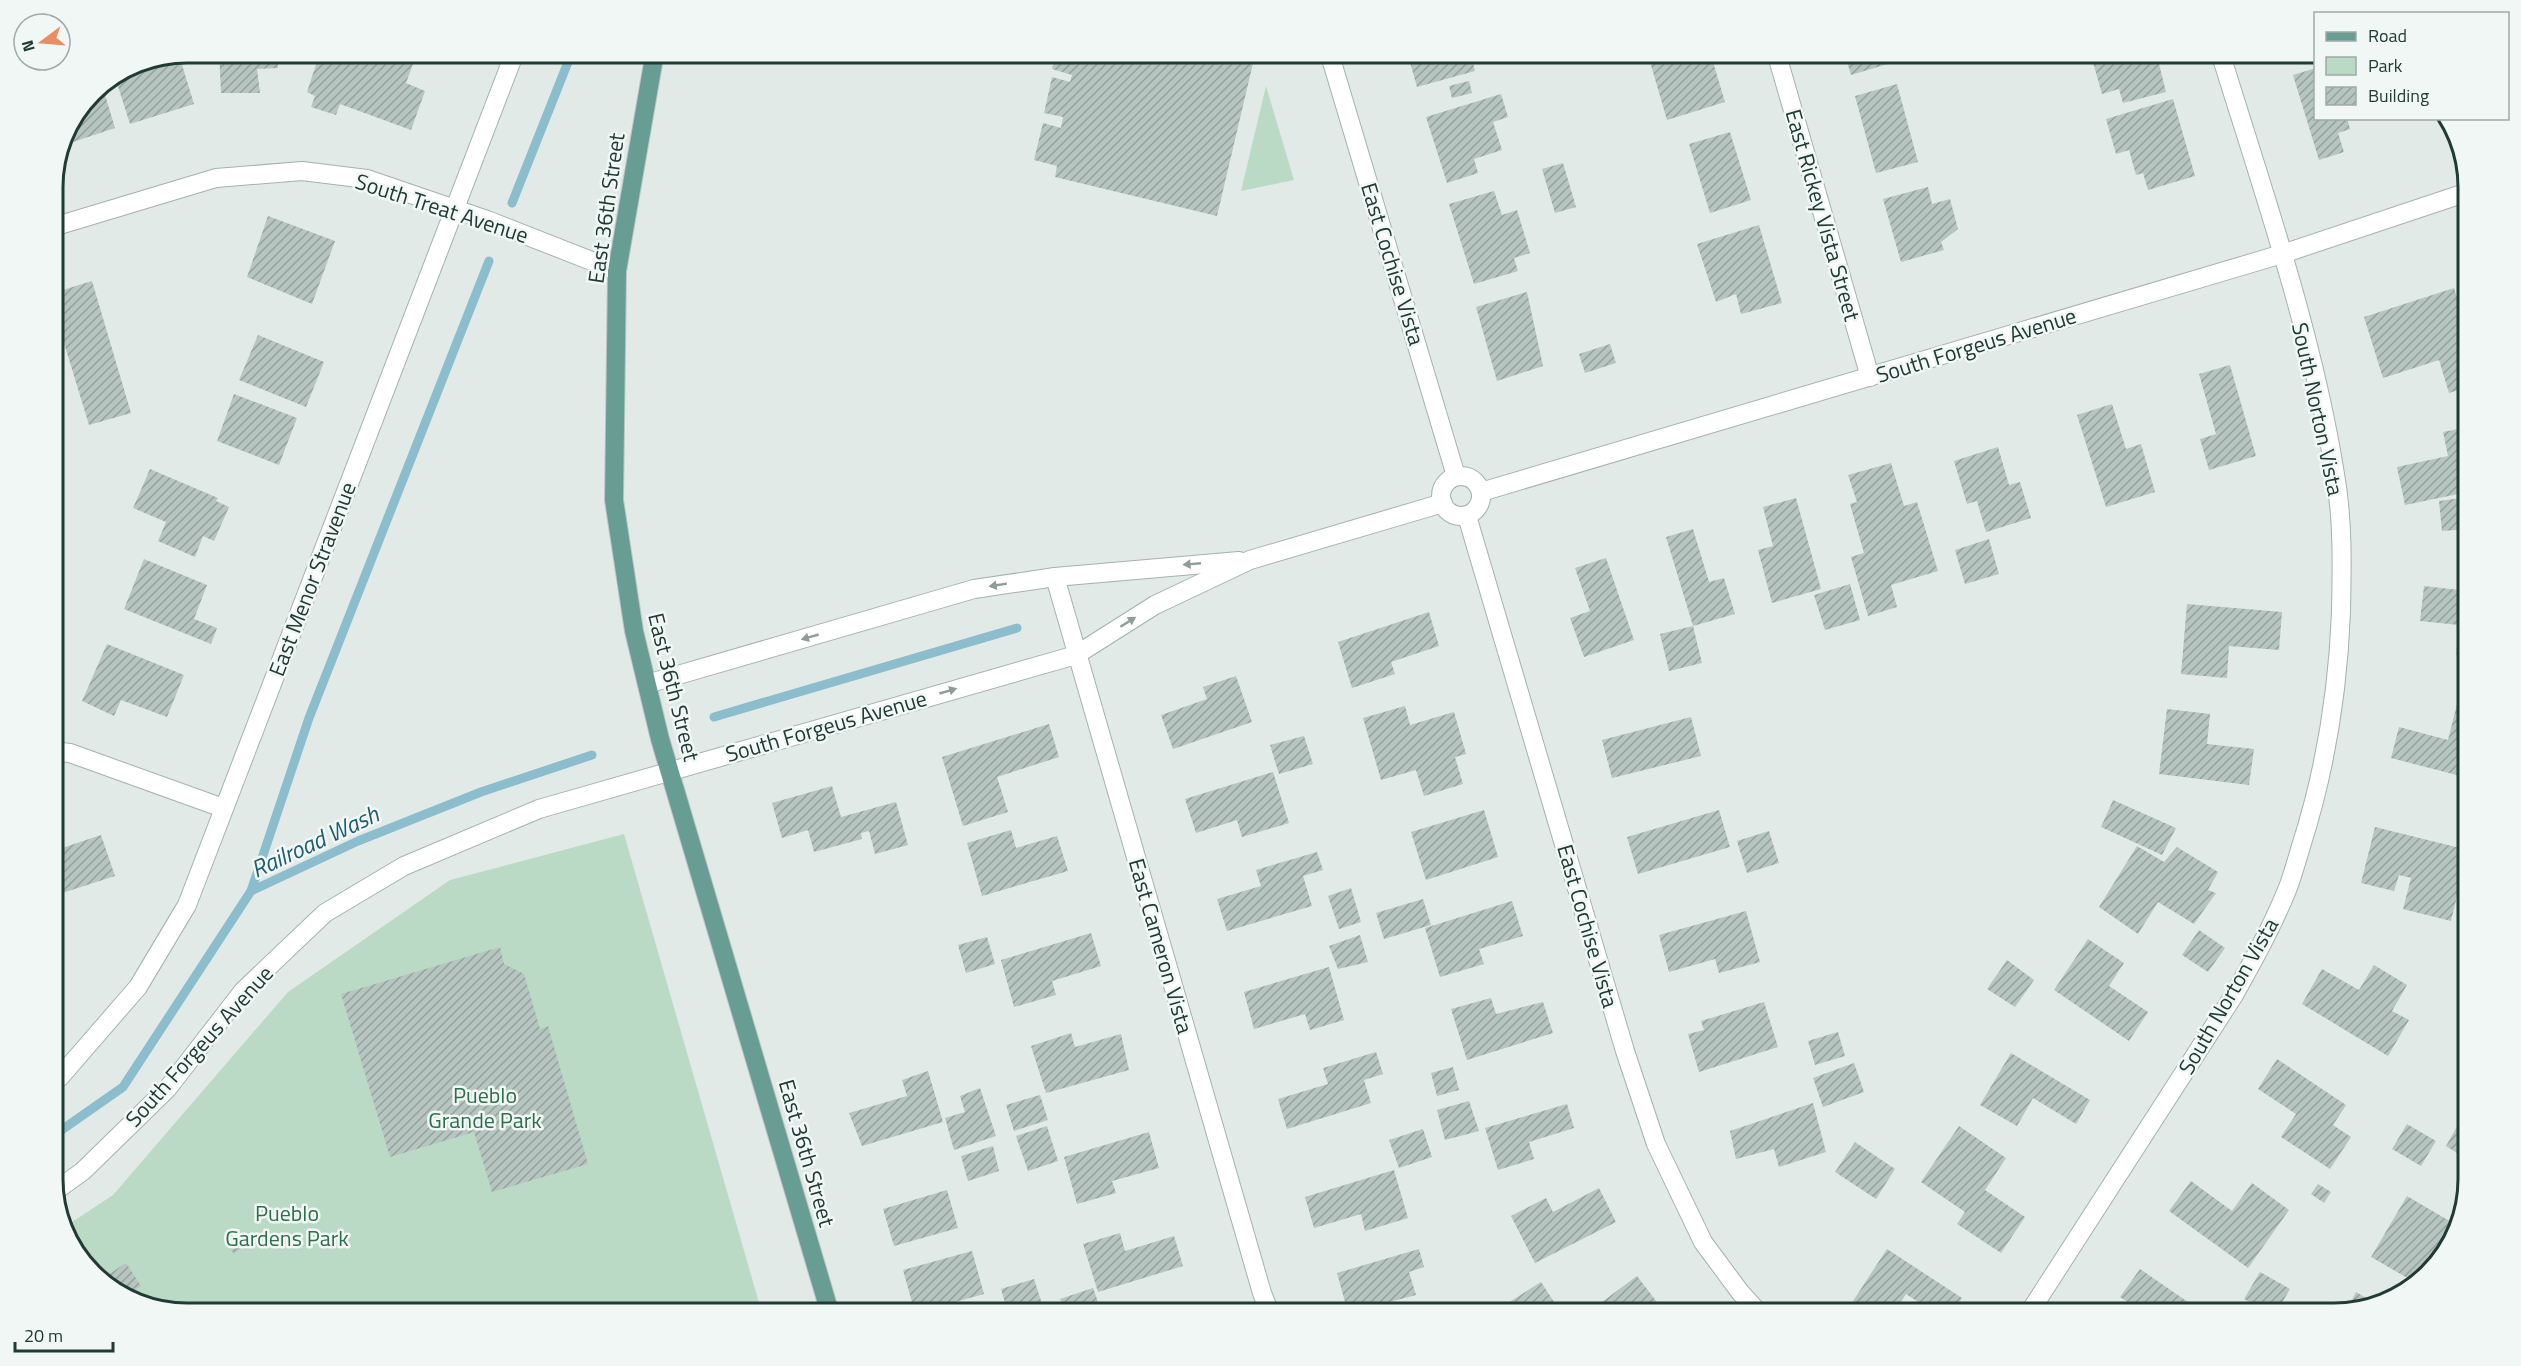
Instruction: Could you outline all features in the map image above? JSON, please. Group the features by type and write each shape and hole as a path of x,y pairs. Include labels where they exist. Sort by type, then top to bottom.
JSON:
{"main road":[{"name":"East 36th Street","path":"653,63 617,270 614,500 634,631 669,771 827,1303"}],"street":[{"name":"East Menor Stravenue","path":"63,1072 138,987 186,905 457,209 511,63"},
{"name":"East Cochise Vista","path":"1332,63 1456,476"},
{"name":"East Rickey Vista Street","path":"1779,63 1870,377"},
{"name":"South Norton Vista","path":"2036,1303 2234,995 2262,945 2288,888 2317,796 2330,735 2339,669 2343,560 2336,476 2299,313 2223,63"},
{"name":"South Treat Avenue","path":"63,223 216,178 302,171 367,179 457,209 617,270"},
{"name":"South Forgeus Avenue","path":"1481,492 2282,254 2458,195"},
{"path":"1456,476 1469,477 1479,486 1481,492 1476,511 1467,516 1457,516 1451,513 1443,503 1442,490 1445,484 1456,476"},
{"name":"South Forgeus Avenue","path":"63,1185 83,1171 168,1088 243,991 325,913 404,866 540,809 1076,655 1155,605 1250,560 1443,503"},
{"name":"East Cochise Vista","path":"1467,516 1625,1051 1656,1144 1703,1242 1750,1303"},
{"name":"South Forgeus Avenue","path":"647,684 974,589 1055,577 1250,560"},
{"name":"East Cameron Vista","path":"1055,577 1266,1303"},
{"path":"63,752 223,808"}],"green space":[{"path":"1266,86 1294,180 1241,191"},
{"name":"Pueblo Grande Park","path":"624,834 759,1303 179,1303 147,1296 118,1282 94,1261 84,1248 71,1222 113,1195 288,992 450,880"}],"building":[{"path":"181,63 194,104 130,124 118,85 147,70"},
{"path":"220,63 278,63 278,68 257,69 260,93 221,93"},
{"path":"316,63 410,63 413,64 406,83 425,91 411,130 340,104 336,115 311,107 315,96 307,92"},
{"path":"1053,63 1253,63 1217,216 1055,177 1057,166 1034,160 1043,123 1061,128 1063,117 1044,113 1052,77 1070,82 1072,75 1052,69"},
{"path":"1410,63 1473,63 1475,71 1417,87"},
{"path":"1650,63 1713,63 1725,102 1667,120"},
{"path":"1847,63 1891,63 1851,75"},
{"path":"2093,63 2159,63 2166,92 2123,103 2119,89 2102,94"},
{"path":"2314,69 2314,120 2348,120 2350,129 2338,133 2344,152 2319,160 2293,75"},
{"path":"1469,81 1472,93 1452,98 1449,86"},
{"path":"1897,84 1918,162 1876,173 1855,96"},
{"path":"105,94 115,128 71,143 84,118"},
{"path":"1501,94 1508,117 1493,122 1502,150 1474,159 1478,173 1447,183 1426,117"},
{"path":"2173,99 2195,176 2148,190 2143,173 2136,175 2129,150 2116,154 2106,119"},
{"path":"1730,132 1751,200 1710,213 1689,144"},
{"path":"1563,163 1576,207 1555,213 1542,169"},
{"path":"1928,187 1932,204 1950,199 1958,229 1941,242 1944,250 1901,262 1883,199"},
{"path":"1494,191 1502,215 1517,210 1530,253 1514,258 1518,271 1474,284 1449,204"},
{"path":"268,216 335,241 312,304 247,277"},
{"path":"1759,225 1782,303 1741,314 1736,294 1716,302 1697,244"},
{"path":"92,281 131,413 89,425 63,340 63,290"},
{"path":"2454,288 2458,301 2458,390 2449,393 2439,360 2383,378 2364,317"},
{"path":"1527,292 1543,366 1497,381 1476,307"},
{"path":"258,335 324,362 306,407 239,380"},
{"path":"1610,344 1616,363 1585,373 1579,354"},
{"path":"2230,365 2256,456 2209,470 2200,439 2216,434 2199,374"},
{"path":"234,394 297,418 279,465 217,441"},
{"path":"2112,404 2126,449 2141,444 2155,492 2106,507 2077,415"},
{"path":"2458,429 2458,494 2405,505 2397,467 2448,456 2443,432"},
{"path":"1998,447 2009,485 2020,482 2031,518 1986,532 1977,501 1967,504 1954,461"},
{"path":"1891,463 1904,506 1917,502 1938,571 1891,585 1897,607 1868,616 1851,557 1864,553 1850,504 1857,502 1848,475"},
{"path":"150,469 218,498 216,501 229,507 214,541 203,536 195,557 158,541 166,522 133,508"},
{"path":"1796,498 1821,589 1772,603 1758,550 1773,546 1763,507"},
{"path":"2458,498 2458,530 2442,531 2439,501"},
{"path":"1693,529 1709,582 1724,578 1735,614 1693,626 1666,537"},
{"path":"1989,539 1999,574 1965,584 1955,550"},
{"path":"1606,558 1634,640 1584,657 1570,618 1590,611 1575,568"},
{"path":"144,559 207,585 194,619 217,628 211,644 124,609"},
{"path":"1850,584 1860,620 1825,630 1814,595"},
{"path":"2424,586 2458,590 2458,625 2420,621"},
{"path":"2187,604 2282,612 2279,650 2229,646 2227,678 2181,674"},
{"path":"1429,612 1439,646 1391,662 1395,674 1352,688 1338,642"},
{"path":"1693,626 1702,663 1669,671 1660,634"},
{"path":"107,644 184,675 167,717 121,700 114,716 82,701"},
{"path":"1236,676 1252,722 1173,749 1161,715 1207,699 1203,687"},
{"path":"2457,704 2458,775 2391,758 2399,727 2448,740"},
{"path":"1405,706 1410,725 1454,712 1466,754 1455,757 1463,784 1424,796 1416,770 1381,780 1363,718"},
{"path":"2167,709 2210,714 2207,744 2254,749 2249,785 2159,774"},
{"path":"1691,717 1701,756 1612,778 1602,740"},
{"path":"1049,724 1059,757 997,777 1008,812 963,826 942,757"},
{"path":"1304,736 1313,764 1279,774 1270,745"},
{"path":"1273,772 1289,823 1242,837 1237,820 1196,833 1185,799"},
{"path":"832,786 841,817 896,802 908,845 875,854 869,831 861,833 862,839 814,852 808,830 782,838 772,803"},
{"path":"2113,800 2176,828 2162,855 2101,827"},
{"path":"1484,810 1498,857 1426,880 1411,832"},
{"path":"1719,810 1730,847 1638,874 1627,837"},
{"path":"2375,827 2458,848 2458,892 2451,921 2403,909 2411,878 2399,875 2394,891 2361,883"},
{"path":"1011,830 1016,848 1057,836 1068,871 982,896 967,843"},
{"path":"1769,831 1779,863 1747,873 1737,841"},
{"path":"101,835 115,876 63,893 63,848"},
{"path":"2137,846 2164,862 2177,847 2218,872 2208,890 2216,893 2194,924 2158,902 2138,934 2099,907"},
{"path":"1317,852 1323,870 1303,876 1312,906 1227,931 1217,899 1261,886 1256,870"},
{"path":"1351,888 1361,922 1339,929 1328,896"},
{"path":"1423,899 1431,925 1384,939 1376,913"},
{"path":"1512,901 1523,936 1479,949 1484,964 1440,977 1425,928"},
{"path":"1746,911 1760,962 1719,973 1715,959 1669,972 1659,935"},
{"path":"2199,930 2225,948 2208,972 2182,955"},
{"path":"1091,933 1101,966 1052,981 1056,995 1014,1007 1001,960"},
{"path":"1360,935 1368,962 1338,969 1329,946"},
{"path":"987,937 995,964 966,973 958,945"},
{"path":"2088,939 2124,963 2109,986 2148,1012 2129,1041 2054,990"},
{"path":"500,947 504,964 524,974 540,1029 548,1026 588,1164 492,1192 474,1132 390,1157 341,994"},
{"path":"2007,960 2034,980 2015,1007 1987,989"},
{"path":"2374,965 2407,985 2392,1011 2409,1020 2388,1056 2302,1004 2322,969 2359,990"},
{"path":"1329,967 1344,1020 1310,1030 1305,1014 1254,1029 1244,992"},
{"path":"1491,998 1496,1014 1543,1002 1553,1033 1467,1060 1451,1009"},
{"path":"1764,1002 1778,1047 1699,1072 1688,1034 1704,1030 1701,1021"},
{"path":"1838,1032 1845,1056 1815,1065 1808,1041"},
{"path":"1071,1033 1075,1047 1121,1034 1129,1070 1046,1093 1031,1046"},
{"path":"1376,1052 1383,1074 1364,1080 1371,1103 1287,1129 1278,1099 1328,1084 1323,1068"},
{"path":"2011,1053 2090,1100 2076,1124 2033,1098 2017,1126 1980,1105"},
{"path":"2277,1059 2346,1105 2333,1125 2351,1137 2330,1169 2281,1137 2296,1114 2258,1089"},
{"path":"1854,1063 1864,1092 1823,1107 1813,1078"},
{"path":"1453,1067 1459,1090 1437,1096 1431,1073"},
{"path":"928,1071 943,1122 862,1146 849,1113 907,1096 902,1080"},
{"path":"980,1088 996,1136 954,1150 945,1118 965,1112 960,1096"},
{"path":"1040,1095 1048,1120 1014,1131 1006,1105"},
{"path":"1469,1101 1479,1131 1445,1140 1437,1110"},
{"path":"1813,1103 1826,1152 1779,1167 1774,1149 1736,1159 1730,1131"},
{"path":"1567,1104 1574,1128 1529,1142 1534,1159 1498,1170 1485,1128"},
{"path":"2407,1124 2436,1141 2421,1166 2392,1149"},
{"path":"2458,1125 2458,1154 2446,1146"},
{"path":"1047,1126 1058,1161 1028,1171 1016,1136"},
{"path":"1959,1126 2006,1158 1985,1190 2025,1217 2001,1253 1957,1224 1965,1212 1921,1182"},
{"path":"1423,1129 1432,1157 1399,1168 1389,1140"},
{"path":"1149,1132 1159,1168 1112,1181 1116,1193 1077,1204 1064,1157"},
{"path":"1855,1142 1895,1169 1876,1199 1835,1172"},
{"path":"993,1146 999,1171 968,1181 961,1156"},
{"path":"1394,1170 1408,1218 1365,1231 1361,1214 1314,1228 1305,1197"},
{"path":"2191,1181 2232,1211 2252,1183 2289,1210 2248,1268 2169,1211"},
{"path":"2318,1184 2331,1192 2324,1203 2311,1194"},
{"path":"1599,1188 1616,1222 1535,1263 1511,1216 1546,1198 1553,1212"},
{"path":"947,1190 958,1228 894,1246 883,1209"},
{"path":"2407,1196 2450,1221 2437,1248 2427,1261 2408,1278 2371,1257"},
{"path":"1120,1233 1125,1251 1174,1236 1183,1266 1098,1292 1083,1244"},
{"path":"231,1235 240,1249 234,1254 224,1240"},
{"path":"1419,1249 1424,1267 1409,1272 1416,1295 1386,1303 1345,1303 1337,1273"},
{"path":"1887,1249 1962,1298 1959,1303 1920,1303 1906,1294 1900,1303 1856,1303 1853,1301"},
{"path":"972,1251 984,1294 951,1303 912,1303 903,1270"},
{"path":"126,1263 141,1286 134,1291 108,1275"},
{"path":"2140,1269 2189,1303 2129,1303 2120,1297"},
{"path":"2260,1272 2290,1289 2282,1303 2251,1303 2244,1299"},
{"path":"1637,1276 1658,1303 1601,1303"},
{"path":"1034,1279 1042,1303 1005,1303 1001,1289"},
{"path":"1541,1282 1555,1303 1508,1303"},
{"path":"1093,1288 1098,1303 1061,1303 1060,1299"},
{"path":"2356,1292 2367,1298 2358,1301 2351,1302"}],"waterway":[{"name":"Railroad Wash","path":"512,203 568,63"},
{"path":"251,891 309,718 489,261"},
{"path":"714,717 1017,628"},
{"name":"Railroad Wash","path":"63,1129 123,1087 251,891 358,841 481,792 592,755"}],"park label":[{"name":"Pueblo Gardens Park","path":"287,1226"}]}
